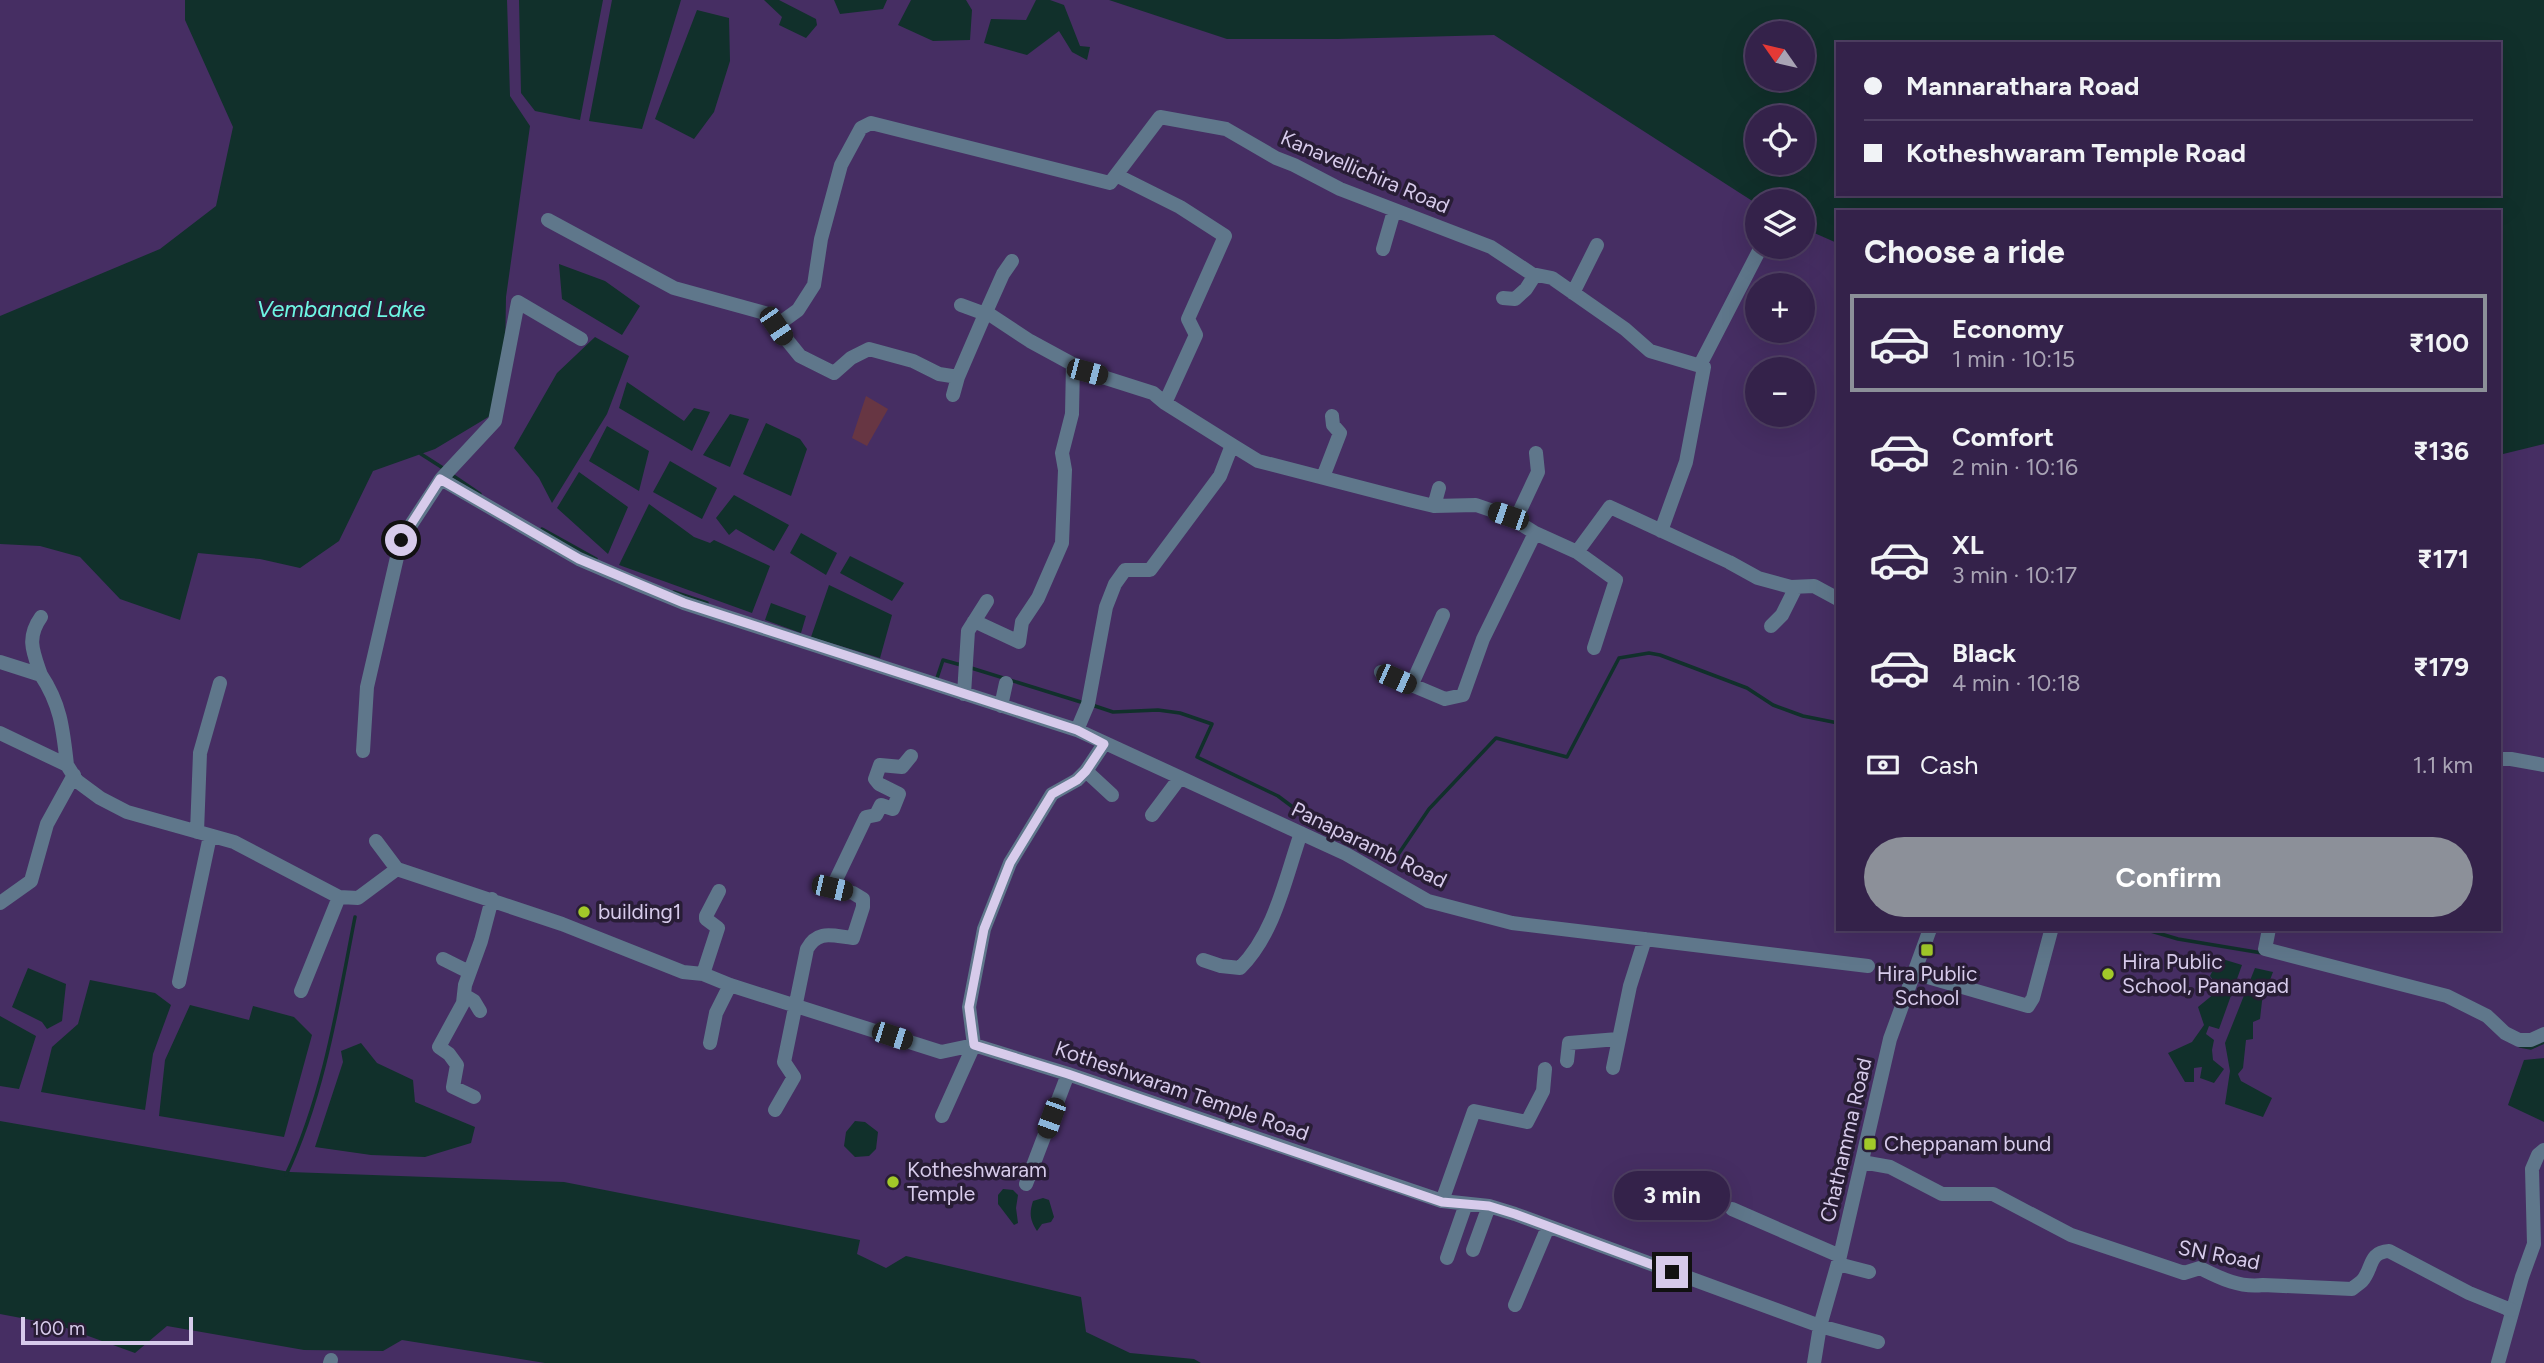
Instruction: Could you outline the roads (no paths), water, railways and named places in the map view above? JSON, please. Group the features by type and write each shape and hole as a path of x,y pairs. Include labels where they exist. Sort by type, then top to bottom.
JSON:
{"street":[{"name":"Kanavellichira Road","path":"1116,175 1160,117 1226,128 1276,158 1395,211 1491,247 1535,275 1552,278 1625,329 1650,351 1700,365"},
{"path":"776,326 798,310 814,285 821,239 841,165 861,128 871,123 1110,183 1116,175 1180,207 1226,236 1188,318 1196,334 1165,403"},
{"path":"1383,249 1395,211"},
{"path":"548,220 674,288 765,313 800,356 834,373 851,358 869,349 913,361 939,374 958,377"},
{"path":"1573,293 1597,245"},
{"path":"1661,531 1686,462 1704,367 1700,365 1755,259"},
{"path":"953,395 986,312 1003,274 1012,261"},
{"path":"1503,298 1515,299 1535,275"},
{"path":"363,751 367,687 401,540 440,479 495,421 519,302 581,339"},
{"path":"961,305 986,312 1087,372 1153,393 1258,461 1434,506 1476,505 1508,516 1535,533 1577,552 1616,580 1594,648"},
{"path":"974,621 1019,642 1022,622 1038,598 1062,543 1065,470 1062,453 1072,414 1073,364"},
{"path":"1323,477 1340,433 1333,425 1332,416"},
{"path":"1077,730 1088,704 1106,607 1115,584 1125,570 1150,570 1220,476 1232,444"},
{"path":"1515,521 1538,471 1536,453"},
{"name":"Panaparamb Road","path":"440,479 579,559 684,603 1077,730 1346,854 1428,901 1512,923 1868,966"},
{"path":"1434,506 1439,488"},
{"path":"1577,552 1610,507 1758,578 1796,587 1814,586 1836,598"},
{"path":"1381,672 1445,699 1463,695 1483,639 1535,533"},
{"path":"1771,626 1782,615 1796,587"},
{"path":"964,694 968,631 987,601"},
{"path":"1411,686 1443,615"},
{"path":"41,617 33,628 30,645 41,675 58,705 71,770 77,781 100,798 127,812 234,842 339,897 358,898 397,869 376,841"},
{"path":"0,663 41,675"},
{"path":"1001,706 1006,682"},
{"path":"179,982 204,834 200,753 220,683"},
{"path":"0,733 71,770"},
{"path":"942,1116 974,1045 969,1007 984,929 1010,863 1052,794 1077,780 1104,744"},
{"path":"775,1110 794,1077 784,1062 804,962 812,940 820,935 853,938 863,899 853,893 832,888 866,817 876,815 881,805 893,809 899,794 879,784 875,779 880,765 902,767 911,756"},
{"path":"2501,759 2544,765"},
{"path":"0,903 31,881 47,824 71,770"},
{"path":"1086,771 1112,795"},
{"path":"1152,815 1179,779"},
{"path":"1203,960 1240,968 1253,955 1266,934 1301,833"},
{"name":"Kotheshwaram Temple Road","path":"397,869 562,924 683,972 703,974 941,1052 974,1045 1068,1074 1442,1202 1489,1206 1820,1326 1878,1342"},
{"path":"703,974 718,928 706,919 706,916 719,891"},
{"path":"302,991 339,897"},
{"path":"474,1097 453,1087 457,1066 449,1054 439,1047 463,1003 469,972 481,942 492,900"},
{"name":"Chathamma Road","path":"1814,1363 1820,1326 1839,1260 1890,1039 1929,931"},
{"path":"2269,931 2265,949 2447,996 2487,1016 2505,1033 2519,1040 2531,1040 2544,1034"},
{"path":"1914,973 2028,1006 2033,998 2051,932"},
{"path":"1613,1068 1630,986 1645,939"},
{"path":"443,959 469,972"},
{"path":"710,1043 716,1013 730,985"},
{"path":"464,995 474,1001 480,1011"},
{"path":"1567,1061 1569,1043 1618,1039"},
{"path":"1442,1202 1474,1111 1527,1122 1543,1091 1545,1069"},
{"path":"1026,1184 1068,1074"},
{"path":"2498,1363 2509,1309 2534,1244 2532,1169 2544,1150"},
{"name":"SN Road","path":"1862,1162 1890,1167 1942,1194 1993,1194 2071,1235 2184,1273 2200,1268 2214,1268 2228,1282 2251,1286 2325,1286 2352,1289 2364,1280 2370,1261 2380,1251 2389,1251 2469,1293 2509,1309"},
{"path":"1447,1258 1466,1203"},
{"path":"1473,1250 1489,1206"},
{"path":"1732,1209 1869,1272"},
{"path":"1515,1306 1548,1227"}],"water":[{"name":"Vembanad Lake","path":"185,0 507,0 510,96 530,126 506,297 505,354 490,416 435,449 373,471 339,541 300,568 260,559 198,553 180,620 120,599 80,557 40,546 0,544 0,316 160,249 216,206 233,127 185,20"},
{"path":"519,0 603,0 580,120 535,111 521,93"},
{"path":"612,0 681,0 642,129 589,121"},
{"path":"764,0 779,0 816,19 817,25 806,38 779,25 782,17"},
{"path":"834,0 887,0 883,9 840,14"},
{"path":"911,0 966,0 972,10 970,40 933,41 898,25"},
{"path":"1036,0 1050,0 1064,5 1080,46 1090,47 1087,60 1072,52 1059,31 1027,55 984,43 991,19 1026,20"},
{"path":"1109,0 2544,0 2544,444 2501,455 2501,210 1836,210 1836,243 1815,233 1815,189 1745,189 1745,196 1494,35 1227,39"},
{"path":"697,10 729,18 730,61 714,112 694,139 655,119"},
{"path":"559,264 605,281 640,306 622,335 562,299"},
{"path":"595,337 629,356 607,414 552,503 539,478 514,448 557,373"},
{"path":"627,382 684,421 694,408 710,412 692,451 619,408"},
{"path":"730,414 749,419 730,467 703,455"},
{"path":"766,423 800,439 807,449 791,496 743,474"},
{"path":"607,426 649,451 639,491 589,461"},
{"path":"670,461 717,488 702,519 653,492"},
{"path":"579,472 628,507 608,554 557,508"},
{"path":"734,495 789,525 774,551 736,529 729,535 716,518"},
{"path":"649,504 694,537 710,543 714,540 770,566 752,613 619,565"},
{"path":"801,533 837,553 826,575 790,553"},
{"path":"850,556 904,583 892,601 840,573"},
{"path":"829,585 892,615 880,658 811,637"},
{"path":"771,603 806,616 801,633 765,620"},
{"path":"2219,958 2242,965 2219,1029 2209,1026 2206,1034 2214,1040 2213,1060 2224,1069 2214,1083 2200,1078 2202,1067 2194,1068 2194,1082 2185,1082 2168,1053 2192,1042 2204,1025 2198,1007 2220,989 2210,976"},
{"path":"28,968 66,984 62,1021 47,1029 42,1022 12,1007"},
{"path":"2255,968 2273,972 2262,1001 2260,1019 2253,1022 2253,1039 2246,1040 2243,1068 2238,1074 2241,1081 2272,1098 2263,1117 2225,1104 2230,1071 2225,1043"},
{"path":"90,980 155,993 171,1005 153,1054 145,1110 41,1092 52,1047 78,1024"},
{"path":"190,1005 249,1020 253,1006 294,1017 312,1035 284,1137 159,1116 165,1060"},
{"path":"0,1016 36,1036 19,1089 0,1086"},
{"path":"361,1043 377,1063 413,1080 415,1102 475,1127 471,1143 425,1157 371,1155 315,1147 343,1062 341,1051"},
{"path":"2544,1058 2544,1122 2508,1105 2524,1060"},
{"path":"0,1121 290,1172 564,1182 860,1240 857,1254 886,1268 906,1256 1081,1297 1086,1332 1130,1353 1194,1359 1201,1363 545,1363 402,1340 383,1351 304,1350 167,1326 135,1353 58,1325 0,1314"},
{"path":"855,1121 865,1122 878,1132 876,1149 869,1156 855,1157 844,1146 846,1132"},
{"path":"1003,1189 1013,1190 1018,1195 1018,1223 1014,1225 998,1204 998,1195"},
{"path":"1043,1198 1049,1200 1054,1217 1051,1222 1042,1224 1037,1231 1031,1210 1033,1201"}],"waterway":[{"path":"421,454 446,470"},
{"path":"452,475 480,494"},
{"path":"542,529 596,559"},
{"path":"674,592 707,603"},
{"path":"1092,705 1113,712 1158,710 1180,713 1212,724 1197,757 1278,796 1302,814 1354,838 1393,862 1429,809 1496,738 1567,757 1619,658 1649,653 1660,655 1747,688 1773,705 1803,716 1836,723"},
{"path":"936,681 943,660 961,665"},
{"path":"968,667 1084,703"},
{"path":"286,1175 320,1081 355,917"},
{"path":"2151,931 2178,939 2262,953"},
{"path":"2520,1046 2531,1048 2544,1042"}],"place":[{"name":"building1","path":"584,912"},
{"name":"Hira Public School","path":"1927,950"},
{"name":"Hira Public School, Panangad","path":"2108,974"},
{"name":"Cheppanam bund","path":"1870,1144"},
{"name":"Kotheshwaram Temple","path":"893,1182"}]}
